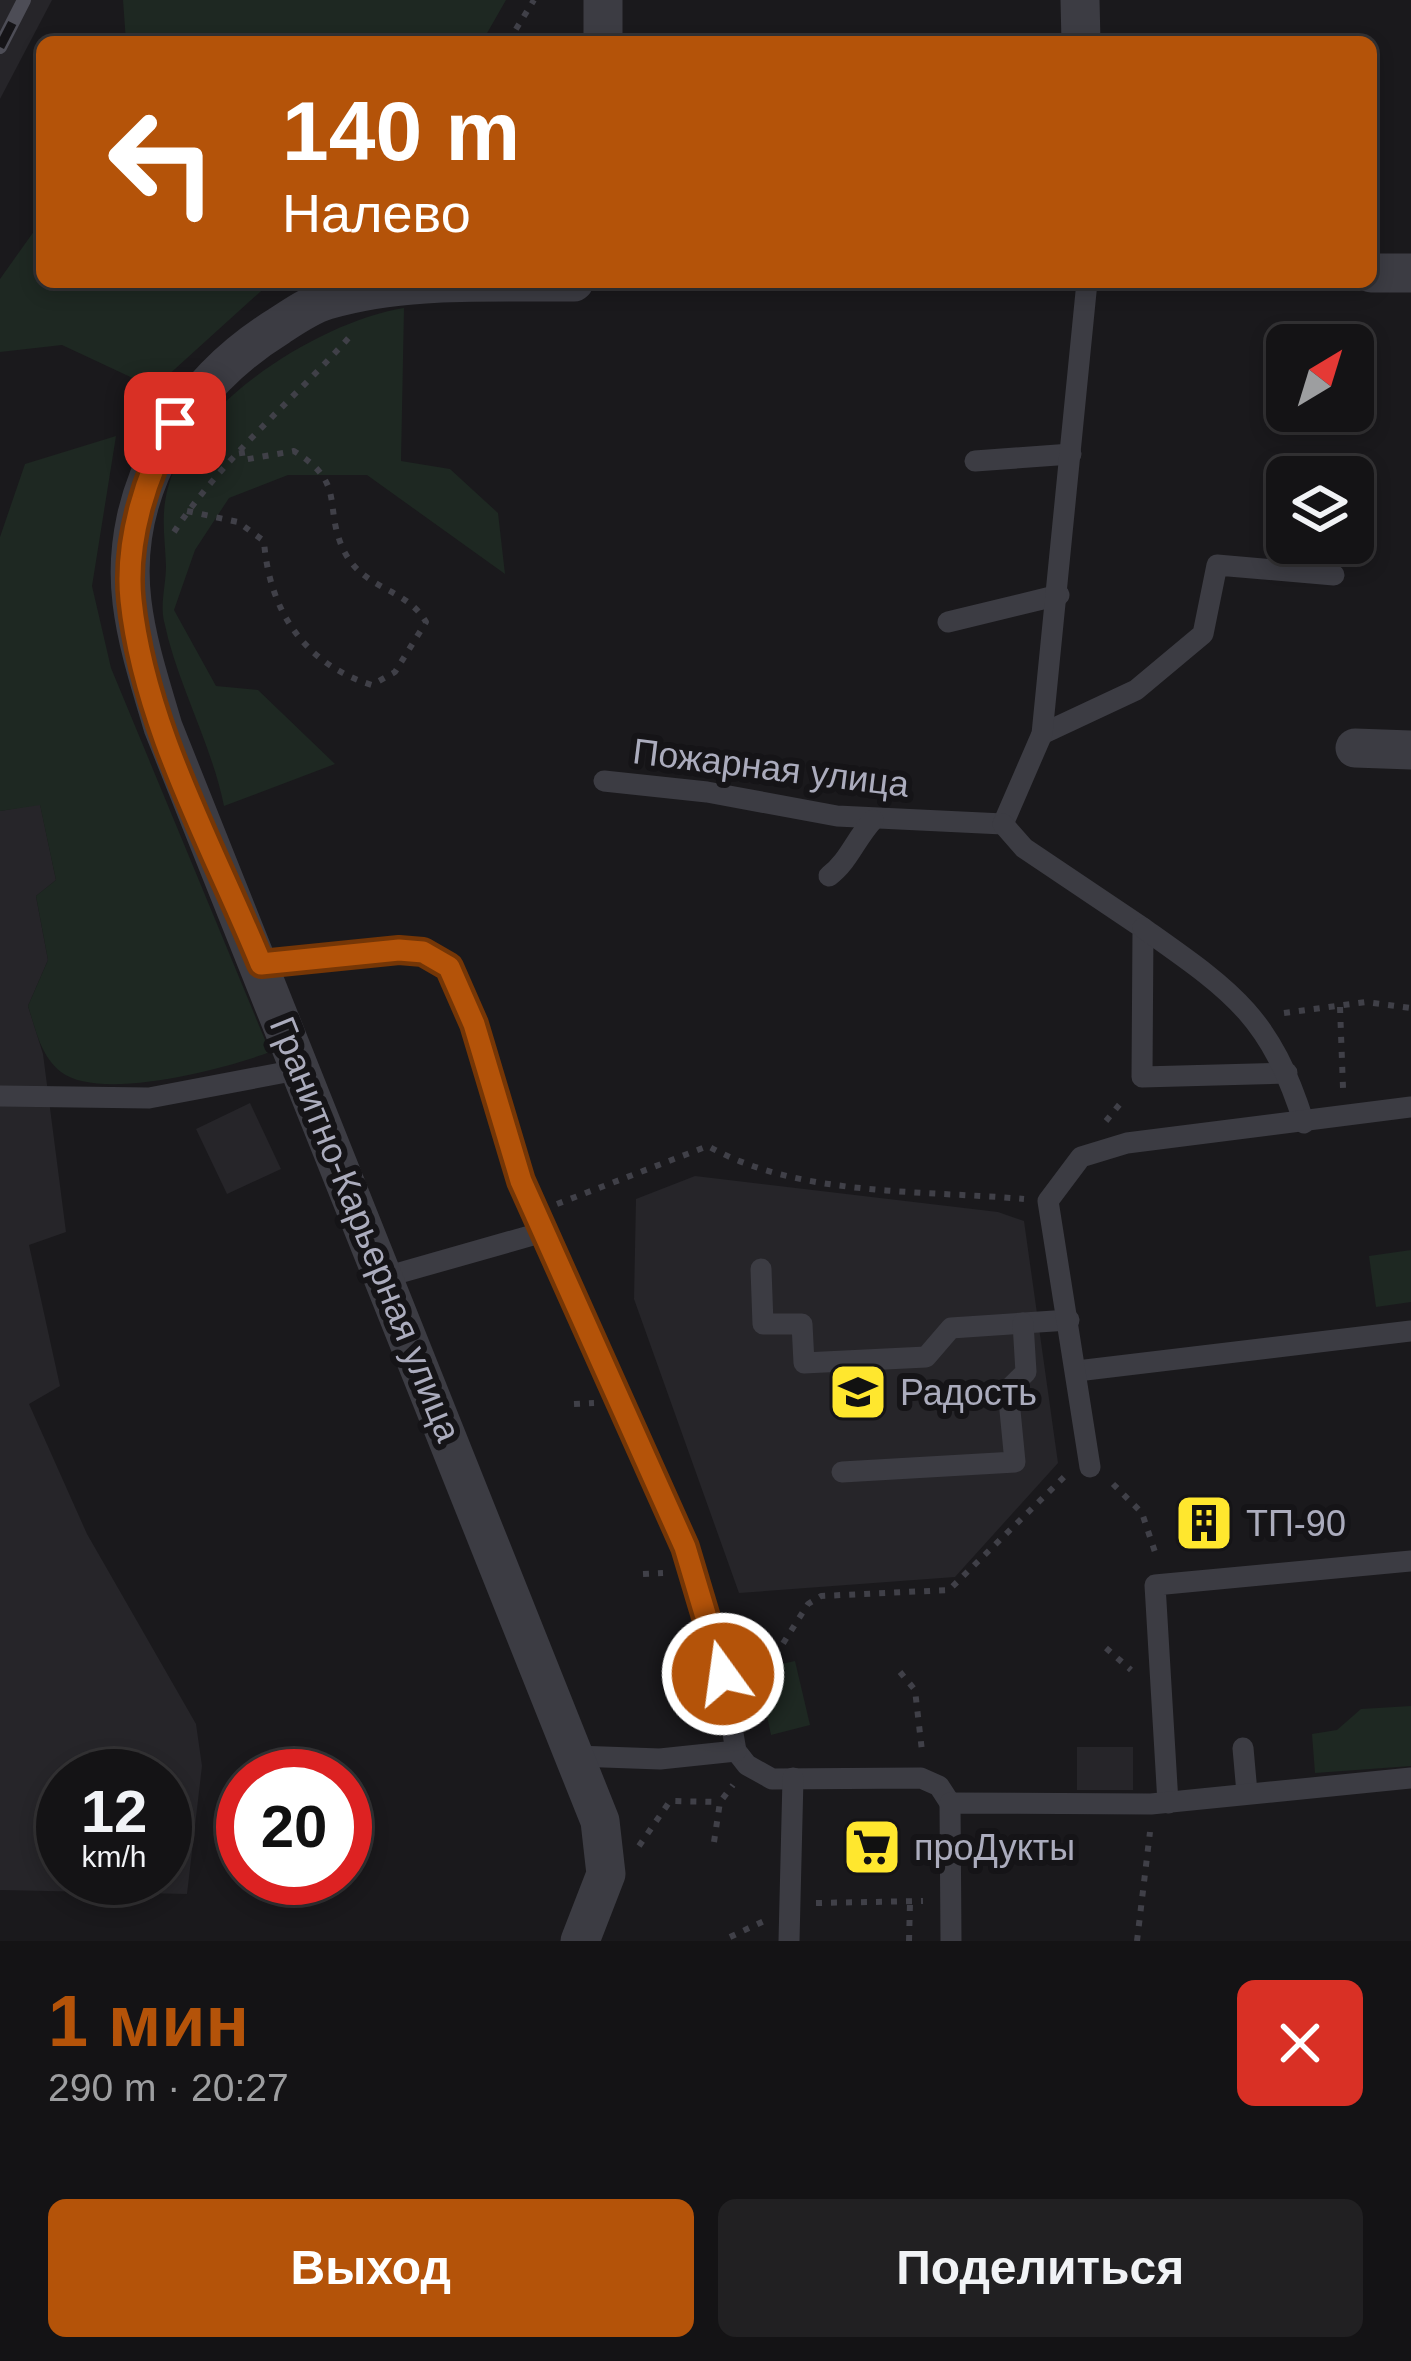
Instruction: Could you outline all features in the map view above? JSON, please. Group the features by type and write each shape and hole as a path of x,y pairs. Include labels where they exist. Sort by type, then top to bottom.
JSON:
{"street":[{"path":"603,0 603,36"},
{"path":"1080,0 1081,36"},
{"path":"1377,274 1411,273"},
{"path":"377,289 405,288"},
{"name":"Гранитно-Карьерная улица","path":"377,289 321,301 221,366 188,402 163,445 141,505 131,599 163,727 600,1821 606,1874 580,1941"},
{"path":"1354,748 1411,750"}],"lane":[{"path":"1086,288 1059,595 1042,694 1042,734 1003,824 1024,848 1221,983 1273,1040 1304,1123"},
{"path":"975,461 1071,454"},
{"path":"1042,734 1136,690 1203,634 1216,565 1334,575"},
{"path":"948,622 1059,595"},
{"name":"Пожарная улица","path":"604,781 873,820 1003,824"},
{"path":"829,876 845,864 855,840 873,820"},
{"path":"1143,928 1142,1077 1287,1073"},
{"path":"261,964 399,950 423,952 449,967 474,1024 521,1181 685,1547 712,1625 742,1758"},
{"path":"0,1096 149,1099 302,1069"},
{"path":"1090,1467 1048,1201 1081,1157 1127,1144 1411,1108"},
{"path":"385,1277 542,1221"},
{"path":"761,1269 763,1324 802,1324 804,1363 926,1357 951,1328 1069,1320"},
{"path":"842,1472 1015,1462 1007,1390 1026,1372 1023,1323"},
{"path":"1077,1371 1411,1330"},
{"path":"1159,1803 1155,1585 1411,1561"},
{"path":"1243,1748 1246,1793"},
{"path":"575,1756 742,1758 772,1779 921,1778 939,1786 950,1803 950,1941"},
{"path":"789,1941 793,1778"},
{"path":"950,1803 1159,1803 1411,1778"}],"path":[{"path":"512,36 534,0"},
{"path":"166,542 242,447 296,398 370,313 377,289"},
{"path":"187,511 238,522 264,541 267,582 285,620 317,659 372,685 395,672 426,622 413,600 369,581 343,548 336,505 319,466 294,451 243,460 242,447"},
{"path":"1256,1022 1308,1007 1366,1002 1411,1008"},
{"path":"1340,1007 1347,1117"},
{"path":"542,1221 708,1146 731,1160 861,1186 1048,1201"},
{"path":"731,1718 808,1604 820,1596 949,1590 1062,1478 1090,1467 1142,1513 1158,1550 1155,1585"},
{"path":"1106,1648 1145,1682"},
{"path":"900,1672 915,1690 922,1744"},
{"path":"714,1842 719,1802 742,1758"},
{"path":"606,1874 641,1844 670,1801 719,1802"},
{"path":"1137,1941 1159,1803"},
{"path":"894,1890 894,1901"},
{"path":"822,1901 950,1901"},
{"path":"909,1941 910,1901"}],"shaded area":[{"path":"0,0 52,0 0,99"},
{"path":"123,0 506,0 485,36 126,36"},
{"path":"36,228 36,288 264,288 154,388 62,345 0,352 0,279"},
{"path":"404,308 401,461 450,469 498,513 505,574 367,475 288,475 229,498 195,550 174,610 216,686 258,690 335,764 224,806 164,621 164,515 169,484 183,453 205,423 266,369 336,329"},
{"path":"116,436 92,586 111,668 270,1052 163,1080 104,1084 79,1080 54,1065 28,1006 48,960 36,896 56,880 40,805 0,811 0,537 25,464"},
{"path":"40,804 56,880 36,896 48,960 28,1006 43,1054 66,1232 29,1245 60,1386 29,1404 87,1534 196,1724 202,1766 192,1851 192,1749 36,1749 36,1891 0,1890 0,811"},
{"path":"250,1103 281,1169 227,1194 196,1129"},
{"name":"Радость","path":"695,1176 998,1212 1024,1221 1058,1463 955,1577 739,1593 634,1299 636,1199"},
{"path":"1411,1250 1411,1302 1376,1307 1369,1256"},
{"path":"795,1661 810,1725 771,1735 757,1669"},
{"path":"1411,1706 1411,1766 1315,1773 1312,1734 1337,1730 1361,1709"},
{"path":"1077,1747 1133,1747 1133,1790 1077,1790"}],"railway":[{"path":"0,47 24,0"}],"place":[{"name":"Радость","path":"858,1392"},
{"name":"ТП-90","path":"1204,1523"},
{"name":"проДукты","path":"872,1847"}],"route":[{"path":"175,423 141,505 131,599 163,727 261,964 399,950 423,952 449,967 474,1024 521,1181 685,1547 723,1674"}]}
